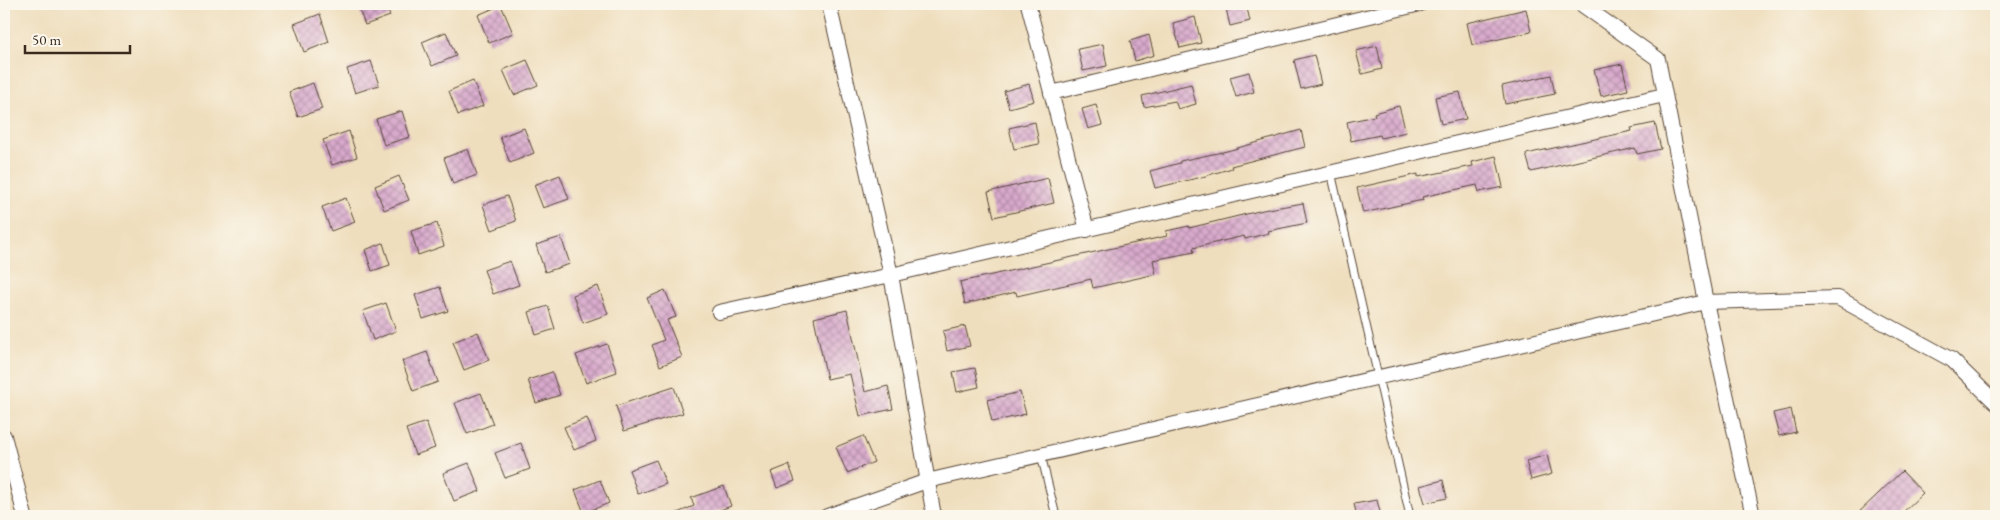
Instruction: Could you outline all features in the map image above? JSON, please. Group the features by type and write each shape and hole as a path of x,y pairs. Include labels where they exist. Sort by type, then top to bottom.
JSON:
{"street":[{"path":"829,4 891,275 934,516"},
{"path":"1028,4 1086,230"},
{"path":"1051,93 1420,4"},
{"path":"1581,4 1658,59 1706,302 1753,516"},
{"path":"719,312 891,275 1664,95"},
{"path":"827,516 928,481 1706,302 1838,298 1952,360 1996,403"},
{"path":"4,436 25,516"}],"lane":[{"path":"1331,172 1410,516"},
{"path":"1042,455 1056,516"}],"building":[{"path":"357,4 385,4 390,16 365,25"},
{"path":"1225,4 1246,4 1250,21 1230,26"},
{"path":"501,5 513,33 489,43 478,15"},
{"path":"1526,9 1531,32 1472,45 1467,23"},
{"path":"320,14 329,42 304,52 294,24"},
{"path":"1195,17 1201,43 1180,48 1173,23"},
{"path":"446,32 456,56 432,66 422,42"},
{"path":"1149,35 1154,55 1135,61 1130,41"},
{"path":"1103,44 1107,66 1083,71 1078,49"},
{"path":"1377,46 1382,69 1362,74 1356,51"},
{"path":"1314,55 1321,84 1301,89 1294,60"},
{"path":"527,60 538,85 514,95 503,70"},
{"path":"371,61 379,85 355,93 347,69"},
{"path":"1622,64 1628,90 1601,96 1594,70"},
{"path":"1249,72 1254,92 1236,97 1230,77"},
{"path":"1551,75 1555,94 1505,104 1502,86"},
{"path":"473,81 483,106 458,115 449,91"},
{"path":"313,83 322,109 298,117 289,92"},
{"path":"1029,84 1034,101 1009,108 1004,91"},
{"path":"1191,84 1196,104 1178,109 1175,101 1144,107 1142,96"},
{"path":"1460,92 1466,119 1441,124 1435,97"},
{"path":"1096,105 1102,125 1088,129 1082,109"},
{"path":"1399,106 1406,132 1381,138 1380,135 1351,141 1347,122 1375,116 1374,113"},
{"path":"402,111 410,137 384,145 376,119"},
{"path":"1035,122 1039,144 1014,149 1009,128"},
{"path":"1655,123 1661,149 1637,154 1635,148 1531,172 1526,154 1632,131 1631,128"},
{"path":"524,128 534,153 510,163 500,137"},
{"path":"1301,130 1305,147 1231,166 1232,168 1202,177 1155,188 1150,171 1180,163 1180,161 1227,151"},
{"path":"349,131 357,157 332,165 323,140"},
{"path":"468,149 477,175 453,184 444,158"},
{"path":"1496,156 1503,187 1479,192 1477,185 1422,197 1423,200 1363,213 1357,188 1418,174 1418,177 1473,166 1472,162"},
{"path":"560,175 569,199 543,208 534,185"},
{"path":"399,176 409,200 384,210 375,186"},
{"path":"1048,178 1054,203 994,217 988,192"},
{"path":"507,196 516,221 492,230 483,205"},
{"path":"346,198 355,222 331,231 322,207"},
{"path":"1303,203 1307,223 1268,231 1269,233 1245,239 1244,236 1193,248 1194,252 1153,260 1156,274 1093,288 1091,279 1017,296 1016,292 965,304 960,282 1167,236 1166,231 1189,226 1189,228 1263,210"},
{"path":"437,223 444,246 418,255 411,231"},
{"path":"561,237 570,264 545,272 536,245"},
{"path":"383,243 390,265 372,271 365,250"},
{"path":"510,261 519,285 493,294 484,270"},
{"path":"598,286 608,314 583,323 573,295"},
{"path":"440,287 448,311 423,319 415,295"},
{"path":"665,290 676,317 667,320 682,357 660,366 652,345 664,340 647,298"},
{"path":"386,303 396,331 373,340 363,311"},
{"path":"548,306 555,329 536,335 529,312"},
{"path":"847,310 865,392 888,386 893,409 860,416 850,374 827,379 814,318"},
{"path":"965,326 970,346 947,351 943,331"},
{"path":"478,332 489,360 464,370 453,342"},
{"path":"607,344 617,372 586,383 576,355"},
{"path":"427,352 438,382 413,391 402,361"},
{"path":"975,368 979,387 957,392 953,372"},
{"path":"552,372 560,395 536,403 528,380"},
{"path":"674,387 683,413 624,431 616,406"},
{"path":"1020,392 1026,414 992,422 987,400"},
{"path":"481,393 493,424 467,434 455,403"},
{"path":"1791,409 1796,432 1779,436 1773,413"},
{"path":"587,418 596,441 574,450 564,427"},
{"path":"426,422 435,448 415,455 406,429"},
{"path":"863,436 874,462 847,473 836,447"},
{"path":"521,443 530,469 505,478 495,453"},
{"path":"1547,455 1552,474 1531,480 1526,461"},
{"path":"656,460 666,484 638,494 629,470"},
{"path":"469,463 480,491 454,501 443,473"},
{"path":"789,465 795,481 777,488 771,472"},
{"path":"1902,471 1923,493 1899,516 1855,516"},
{"path":"600,480 609,503 584,513 575,490"},
{"path":"1443,480 1447,498 1425,503 1420,486"},
{"path":"724,486 731,506 704,516 670,516 694,506 691,498"},
{"path":"1377,500 1381,516 1357,516 1354,504"}]}
